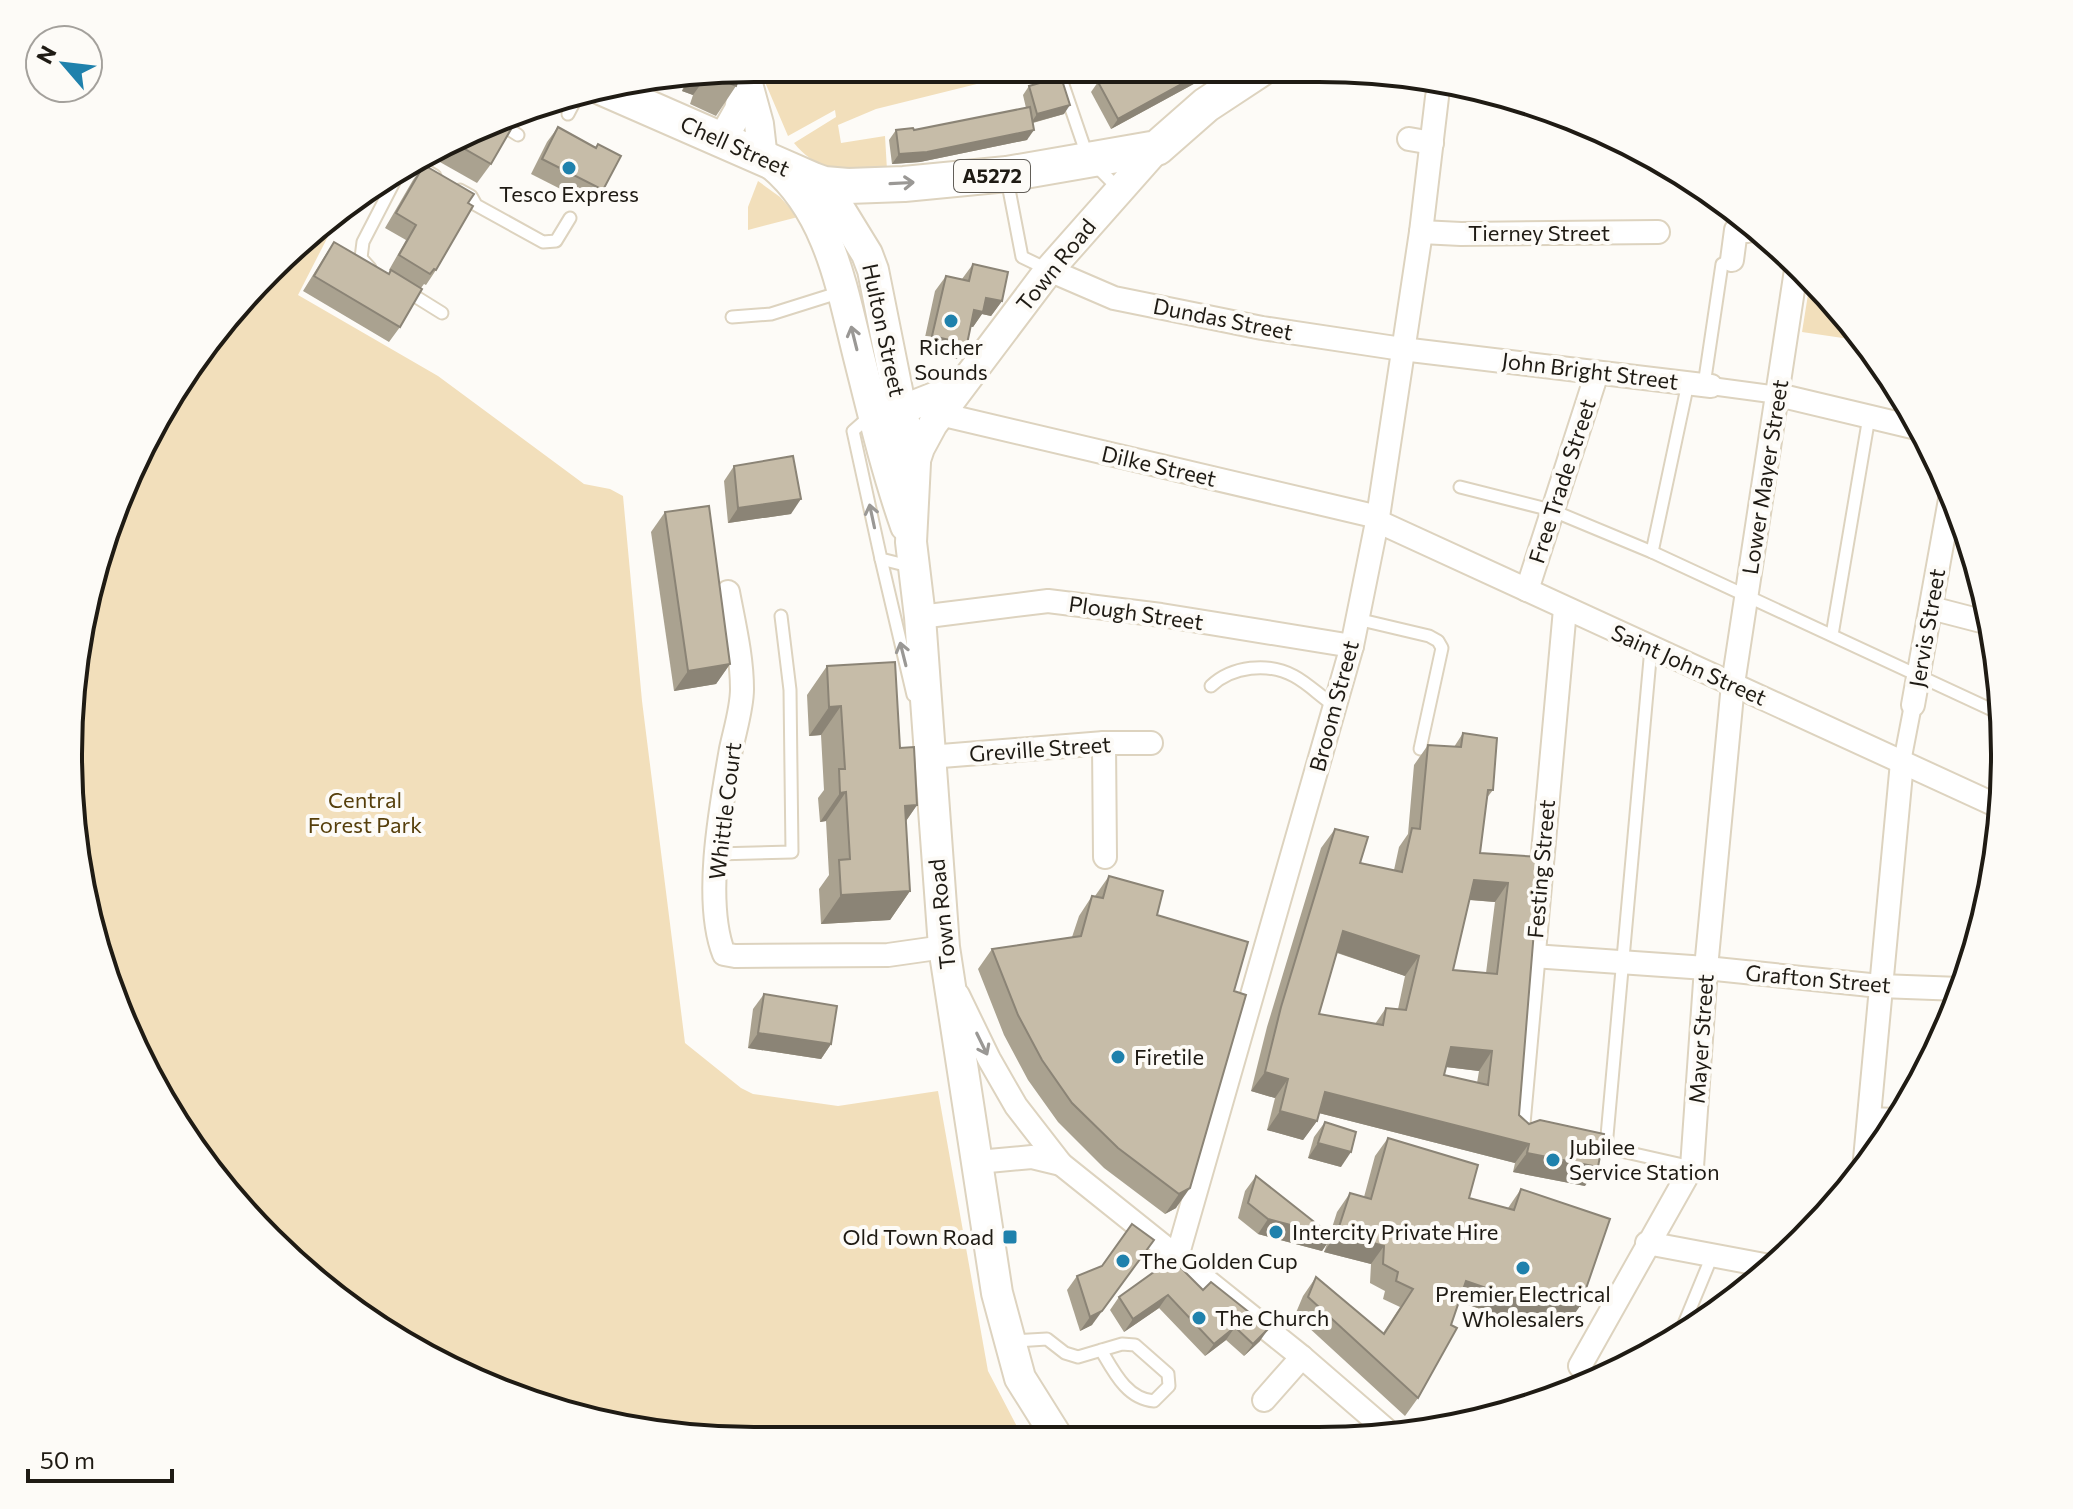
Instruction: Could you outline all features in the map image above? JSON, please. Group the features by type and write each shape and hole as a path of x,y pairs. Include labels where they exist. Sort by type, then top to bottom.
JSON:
{"main road":[{"path":"1157,148 1224,82"},
{"name":"Chell Street","path":"620,96 837,191"},
{"name":"A5272","path":"837,191 1007,174 1157,148"},
{"name":"Hulton Street","path":"767,161 804,196 827,240 842,292 887,412 915,463"},
{"path":"827,240 837,191"},
{"name":"Hulton Street","path":"837,191 873,270 887,412 888,474 912,554"},
{"name":"Town Road","path":"915,463 912,554 920,617 946,961 997,1293 1020,1378 1051,1427"}],"street":[{"path":"722,140 739,110 743,82"},
{"path":"748,82 767,161"},
{"name":"Broom Street","path":"1177,1257 1352,646 1378,519 1421,232 1420,141 1436,93"},
{"name":"Town Road","path":"915,463 940,414 1049,270 1157,148"},
{"name":"Tierney Street","path":"1421,232 1658,232"},
{"path":"1732,260 1741,232"},
{"name":"Dundas Street","path":"1049,270 1114,298 1259,327 1402,349"},
{"name":"Lower Mayer Street","path":"1733,684 1795,280"},
{"name":"John Bright Street","path":"1402,349 1778,395"},
{"name":"Free Trade Street","path":"1527,590 1597,373"},
{"path":"887,412 960,387"},
{"path":"1778,395 1905,425"},
{"name":"Dilke Street","path":"940,414 1378,519"},
{"name":"Jervis Street","path":"1902,762 1947,516"},
{"name":"Saint John Street","path":"1378,519 1565,609 1990,802"},
{"name":"Whittle Court","path":"728,592 742,691 716,854 717,935 724,954 888,955 946,961"},
{"name":"Plough Street","path":"920,617 1048,601 1161,615 1352,646"},
{"path":"1931,608 1977,620"},
{"name":"Festing Street","path":"1525,1130 1533,956 1565,609"},
{"name":"Mayer Street","path":"1580,1366 1692,1167 1706,968 1733,684"},
{"path":"1104,743 1105,857"},
{"name":"Greville Street","path":"929,757 1104,743 1151,743"},
{"path":"1867,1144 1902,762"},
{"name":"Grafton Street","path":"1533,956 1706,968 1880,986 1949,989"},
{"path":"946,961 989,1059 1016,1106 1061,1164 1302,1357 1379,1424"},
{"path":"1869,1119 1883,1120"},
{"path":"978,1162 1032,1157 1061,1164"},
{"path":"1647,1243 1757,1264"},
{"path":"1264,1400 1302,1357"}],"lane":[{"path":"1062,82 1088,158 1119,189"},
{"path":"568,114 571,108"},
{"path":"508,129 518,135"},
{"path":"424,169 471,196 476,205 543,242 556,241 570,218"},
{"path":"1007,174 1022,257 1049,270"},
{"path":"379,274 367,267 361,258 363,242 390,189"},
{"path":"1652,552 1701,384 1722,264 1732,260"},
{"path":"392,282 442,313"},
{"path":"732,317 771,314 842,292"},
{"name":"Hulton Street","path":"887,412 853,431 929,757"},
{"path":"1832,635 1869,417"},
{"path":"1460,487 1551,510 1652,552 1990,709"},
{"path":"881,559 912,554"},
{"path":"716,854 792,852 790,690 781,616"},
{"path":"1357,619 1429,636 1438,641 1442,648 1420,749"},
{"path":"1606,1147 1651,648"},
{"path":"1211,686 1232,671 1252,668 1277,670 1296,677 1335,706"},
{"path":"1591,1144 1692,1167"},
{"path":"1687,1317 1712,1256"},
{"path":"1009,1341 1047,1339 1065,1353 1078,1357 1101,1350 1122,1344 1135,1345 1168,1374 1169,1386 1154,1401 1142,1400 1123,1385 1101,1350"}],"green space":[{"path":"765,82 985,82 876,109 838,125 841,143 885,136 887,170 848,170 825,166 804,154 794,143 836,117 835,110 788,136"},
{"path":"758,181 780,197 798,217 748,230 748,207"},
{"name":"Central Forest Park","path":"329,234 298,295 438,376 584,484 610,489 623,496 642,701 685,1043 753,1094 838,1106 938,1091 988,1371 1017,1427 711,1426 623,1414 538,1391 457,1358 381,1314 345,1288 279,1230 249,1198 195,1128 172,1091 133,1012 105,929 95,886 83,798 82,754 83,711 95,623 105,580 133,497 172,418 195,381 249,311"},
{"path":"1808,294 1847,339 1802,332"}],"building":[{"path":"1063,82 1070,105 1037,114 1029,86"},
{"path":"1098,82 1185,82 1118,119"},
{"path":"1030,107 1034,130 927,152 899,154 896,130 914,130"},
{"path":"512,127 491,164 463,148"},
{"path":"558,127 596,148 598,144 621,156 603,190 542,159"},
{"path":"427,167 474,194 468,203 473,206 436,270 430,274 399,255 416,225 396,213 421,170"},
{"path":"334,242 422,289 400,327 314,276"},
{"name":"Richer Sounds","path":"973,264 1008,272 1002,301 986,298 983,312 974,310 967,344 932,336 946,276 969,281"},
{"path":"793,456 801,499 738,508 734,466"},
{"path":"709,506 730,664 688,671 665,512"},
{"path":"895,662 900,748 914,747 917,805 905,806 910,891 841,895 839,860 850,859 846,792 840,793 839,769 845,769 841,706 829,707 827,666"},
{"path":"1463,733 1497,738 1493,790 1488,790 1480,853 1540,857 1519,1115 1529,1124 1540,1120 1604,1134 1598,1167 1527,1153 1529,1144 1325,1092 1317,1121 1280,1111 1288,1079 1265,1072 1281,1007 1335,829 1368,837 1360,863 1402,872 1412,828 1420,829 1428,745 1461,747","holes":["1474,880 1508,883 1497,974 1453,970","1343,931 1419,956 1406,1010 1386,1008 1383,1025 1319,1014","1451,1047 1492,1051 1488,1085 1444,1075"]},
{"name":"Firetile","path":"1109,876 1163,891 1157,915 1248,942 1234,991 1246,995 1190,1188 1179,1194 1118,1148 1072,1103 1042,1060 1018,1015 992,949 1081,936 1092,896 1103,898"},
{"path":"764,994 837,1006 831,1044 758,1033"},
{"path":"1325,1122 1356,1132 1351,1152 1318,1143"},
{"path":"1388,1138 1478,1165 1469,1198 1514,1210 1521,1189 1610,1219 1580,1306 1540,1293 1536,1305 1466,1281 1451,1325 1457,1328 1418,1398 1308,1297 1316,1277 1384,1334 1413,1289 1396,1281 1398,1272 1383,1264 1384,1246 1337,1233 1350,1193 1371,1199"},
{"path":"1256,1176 1332,1236 1268,1219 1248,1203"},
{"path":"1132,1224 1154,1240 1102,1311 1090,1317 1077,1276 1102,1266"},
{"path":"1172,1259 1203,1290 1211,1282 1269,1328 1253,1344 1235,1327 1214,1344 1168,1295 1133,1319 1119,1297"}],"place":[{"name":"Tesco Express","path":"569,168"},
{"name":"Richer Sounds","path":"951,321"},
{"name":"Firetile","path":"1118,1057"},
{"name":"Jubilee Service Station","path":"1553,1160"},
{"name":"Intercity Private Hire","path":"1276,1232"},
{"name":"Old Town Road","path":"1010,1237"},
{"name":"The Golden Cup","path":"1123,1261"},
{"name":"Premier Electrical Wholesalers","path":"1523,1268"},
{"name":"The Church","path":"1199,1318"}]}
